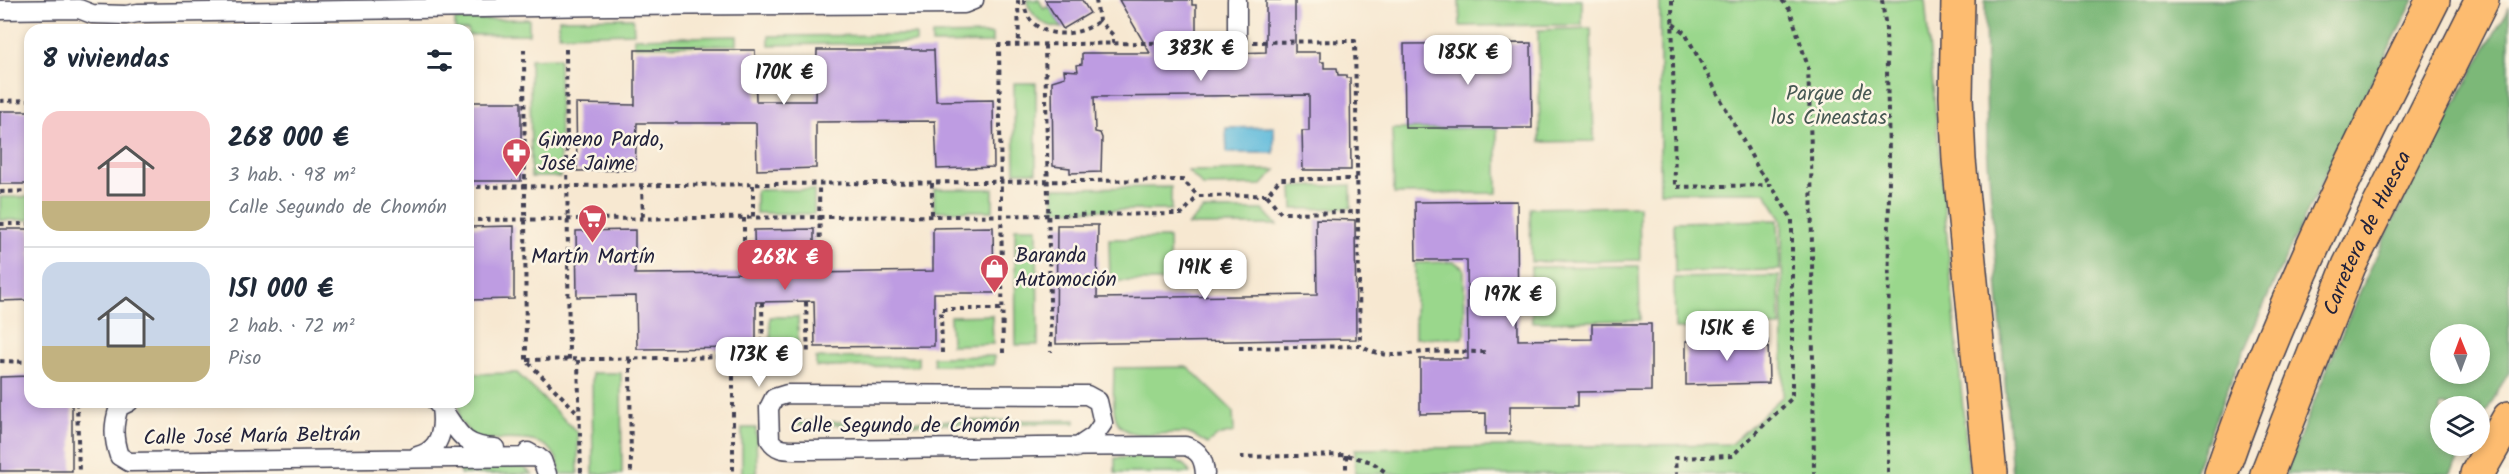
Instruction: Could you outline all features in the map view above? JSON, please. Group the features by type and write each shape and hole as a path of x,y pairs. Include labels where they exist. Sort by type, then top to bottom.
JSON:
{"highway":[{"path":"1941,0 1956,97"},
{"path":"1958,0 1956,97 1959,160 1990,474"},
{"name":"Carretera de Huesca","path":"2220,474 2316,241 2433,0"},
{"name":"Carretera de Huesca","path":"2266,474 2349,266 2482,0"},
{"path":"2477,474 2509,418"}],"street":[{"path":"120,0 138,13"},
{"path":"0,10 86,5 92,14 126,15 465,4 964,4 974,0"},
{"path":"1237,0 1237,42"},
{"name":"Calle Segundo de Chomón","path":"1103,423 1098,401 1087,395 786,394 774,398 769,408 770,440 773,445 785,450 1136,446 1192,448 1202,457 1205,474"},
{"name":"Calle José María Beltrán","path":"119,408 114,424 114,442 119,456 129,462 538,457"},
{"name":"Calle José María Beltrán","path":"412,458 428,454 436,446 441,432 439,408"},
{"name":"Calle José María Beltrán","path":"441,408 462,437 473,446 526,450 538,457"},
{"path":"1076,448 1094,436 1103,423 1136,446"},
{"path":"538,457 545,465 547,474"}],"path":[{"path":"1018,0 1019,45"},
{"path":"1024,0 1026,14 1032,23 1047,32 1061,34 1083,31 1099,21"},
{"path":"1096,0 1099,21 1113,35 1113,44"},
{"path":"1672,0 1675,187 1771,185"},
{"path":"1782,0 1790,10 1808,67 1811,148 1814,474"},
{"path":"1882,0 1886,29 1889,154 1888,474"},
{"path":"1673,23 1685,33 1760,172 1792,219 1792,398 1732,456 1675,458 1676,474"},
{"path":"1003,353 999,45 1355,40 1360,346"},
{"path":"1045,45 1051,352"},
{"path":"524,49 526,360 579,414"},
{"path":"566,49 569,360"},
{"path":"0,101 24,99"},
{"path":"1267,195 1280,179 1357,179"},
{"path":"474,187 1183,180 1198,196"},
{"path":"932,183 932,216"},
{"path":"753,184 753,218"},
{"path":"814,259 820,259 819,184"},
{"path":"642,185 643,219"},
{"path":"0,192 24,191"},
{"path":"474,220 1182,214 1198,196 1267,195"},
{"path":"1267,195 1281,213 1358,212"},
{"path":"744,218 744,260 754,260"},
{"path":"0,224 24,224"},
{"path":"762,302 763,356"},
{"path":"806,302 808,356"},
{"path":"942,354 941,309 1003,309"},
{"path":"1239,348 1360,346 1375,354 1395,357 1425,352 1487,352"},
{"path":"526,360 733,357 733,474"},
{"path":"630,359 631,474"},
{"path":"578,360 581,474"},
{"path":"0,362 24,362"},
{"path":"77,408 79,474"},
{"path":"1346,455 1346,474"},
{"path":"1240,457 1346,455 1372,462 1388,474"}],"green space":[{"path":"1026,0 1039,0 1044,9 1049,6 1062,28 1050,26 1040,20 1035,16"},
{"path":"1459,0 1582,0 1582,25 1460,26"},
{"name":"Parque de los Cineastas","path":"1660,0 1925,0 1969,474 1355,474 1355,449 1731,444 1783,396 1782,219 1765,192 1660,192"},
{"path":"1985,0 2414,0 2325,175 2269,293 2194,474 2012,474 1987,146"},
{"path":"2509,8 2509,372 2490,405 2490,396 2430,396 2430,456 2461,456 2450,474 2285,474 2342,332 2380,248 2442,127"},
{"path":"633,18 634,33 559,35 559,19"},
{"path":"529,19 529,34 474,35 474,24 455,24 455,20"},
{"path":"1591,28 1594,141 1540,142 1538,30"},
{"path":"992,34 992,43 932,44 932,35"},
{"path":"916,35 916,43 769,45 769,36"},
{"path":"737,36 737,45 634,46 634,38"},
{"path":"559,58 560,177 531,177 530,59"},
{"path":"1014,83 1036,83 1036,172 1015,172"},
{"path":"1497,128 1497,193 1394,194 1392,129"},
{"path":"1276,170 1262,185 1203,186 1188,171"},
{"path":"1351,185 1351,208 1293,209 1292,187"},
{"path":"1171,187 1171,210 1054,210 1054,188"},
{"path":"934,189 993,189 993,211 934,211"},
{"path":"756,190 814,190 814,214 756,213"},
{"path":"0,197 24,197 24,220 0,220"},
{"path":"1639,206 1640,260 1531,262 1530,208"},
{"path":"1203,210 1263,210 1277,225 1188,225"},
{"path":"1778,220 1780,270 1675,272 1674,222"},
{"path":"1015,228 1037,228 1038,345 1016,345"},
{"path":"1169,238 1170,281 1110,281 1109,239"},
{"path":"1454,262 1464,270 1465,334 1462,338 1415,338 1415,263"},
{"path":"1639,266 1640,320 1532,322 1531,267"},
{"path":"1779,276 1780,327 1675,329 1674,278"},
{"path":"992,315 993,344 951,345 950,316"},
{"path":"770,317 798,317 798,347 771,348"},
{"path":"994,356 994,365 934,365 933,357"},
{"path":"918,357 918,366 816,367 816,358"},
{"path":"1188,367 1233,411 1234,432 1217,436 1207,444 1186,433 1135,433 1119,424 1115,415 1114,368"},
{"path":"517,373 578,433 578,474 560,474 557,459 550,449 540,443 528,440 474,438 459,420 459,408 474,408 474,374"},
{"path":"592,373 621,373 622,474 593,474"},
{"path":"1075,420 1075,423 796,425 796,422"},
{"path":"742,428 756,428 757,474 742,474"},
{"path":"1115,458 1168,458 1185,466 1190,473 1115,473"},
{"path":"459,464 522,466 532,474 460,474"}],"water":[{"path":"1274,127 1274,153 1227,153 1226,128"}],"building":[{"path":"1045,0 1082,0 1090,13 1063,29"},
{"path":"1119,0 1192,0 1192,5 1196,5 1196,52 1236,53 1266,52 1266,0 1295,0 1295,52 1320,52 1320,62 1324,62 1324,68 1337,68 1338,75 1346,75 1346,78 1350,78 1351,170 1303,170 1302,131 1309,131 1309,95 1094,97 1095,132 1100,133 1102,138 1101,172 1070,173 1070,168 1053,166 1052,81 1065,77 1064,70 1078,71 1077,65 1082,64 1082,53 1150,53"},
{"path":"1531,43 1532,128 1405,128 1404,44"},
{"path":"635,50 755,50 756,101 816,101 817,50 934,50 936,101 993,100 994,167 937,169 935,121 816,122 816,168 757,170 756,123 637,123 635,170 577,171 576,104 635,105"},
{"path":"474,102 521,102 521,181 474,181"},
{"path":"0,111 24,111 24,184 0,184"},
{"path":"1517,201 1518,340 1592,339 1592,324 1651,324 1651,391 1578,392 1578,406 1510,406 1510,434 1486,434 1486,413 1420,414 1420,359 1468,359 1467,260 1416,260 1415,202"},
{"path":"1316,219 1355,220 1356,339 1056,344 1057,225 1098,225 1097,298 1317,295"},
{"path":"514,226 514,299 474,300 474,227"},
{"path":"993,227 994,293 934,293 934,346 815,347 814,301 756,302 756,348 637,349 636,296 577,297 576,231 635,230 635,274 755,273 754,230 814,229 814,273 933,271 933,228"},
{"path":"0,229 24,229 24,300 0,301"},
{"path":"1768,340 1769,383 1686,385 1686,341"},
{"path":"24,376 24,408 72,408 72,471 0,471 0,377"}],"place":[{"name":"Gimeno Pardo, José Jaime","path":"517,178"},
{"name":"Martín Martín","path":"593,244"},
{"name":"Baranda Automoción","path":"994,294"}]}
